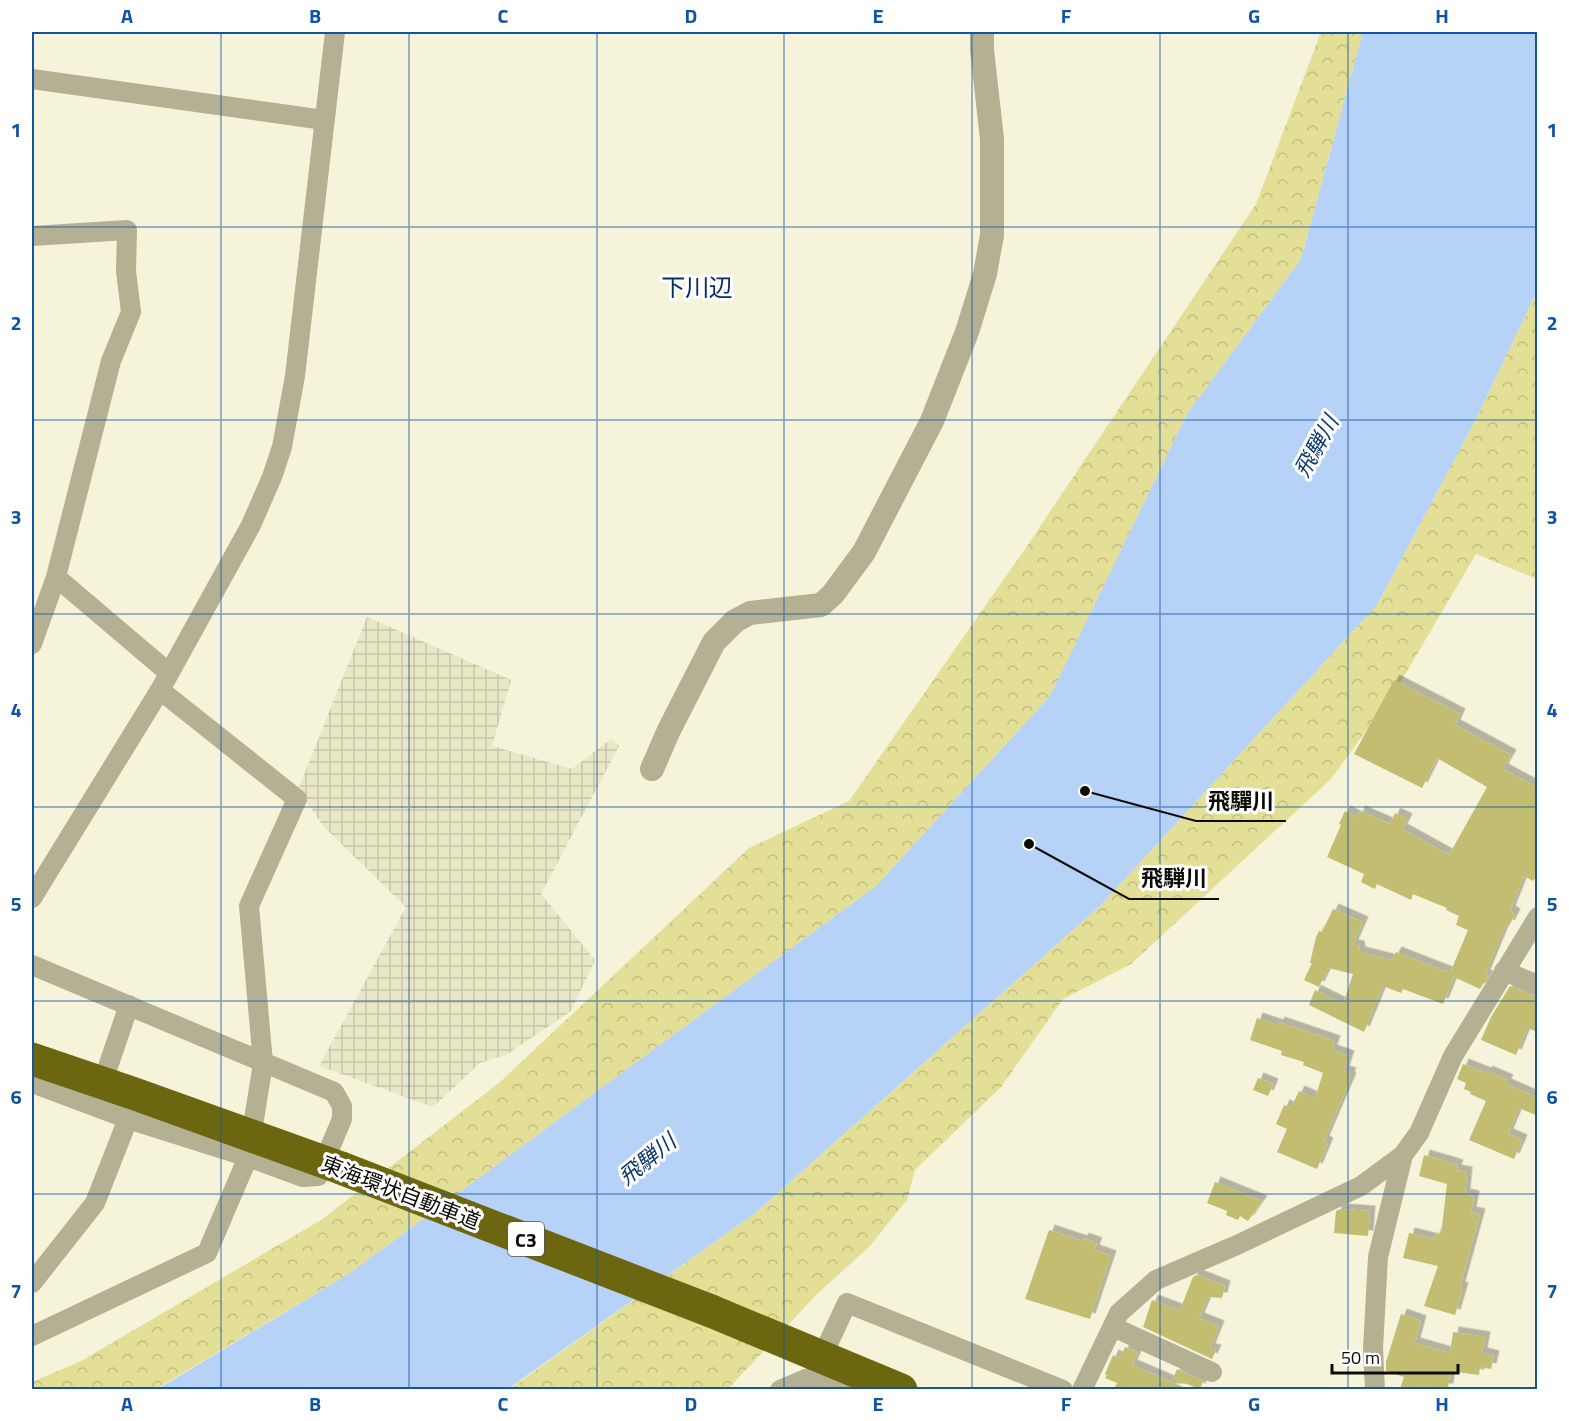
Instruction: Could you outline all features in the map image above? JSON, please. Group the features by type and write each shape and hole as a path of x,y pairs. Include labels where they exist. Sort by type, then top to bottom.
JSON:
{"highway":[{"name":"東海環状自動車道","path":"32,1059 368,1178 727,1317 901,1389"}],"street":[{"path":"32,898 165,681 251,525 272,477 282,447 295,376 335,32"},
{"path":"652,769 669,730 714,642 735,621 750,613 821,605 833,594 864,552 932,421 985,274 992,235 992,139 982,32"},
{"path":"32,79 324,120"},
{"path":"32,236 127,230 126,271 131,312 111,360 56,578 32,644"},
{"path":"32,1336 207,1253 248,1157 263,1063 249,906 297,799 165,681 56,578"},
{"path":"1082,1389 1119,1313 1156,1280 1237,1245 1361,1186 1403,1155 1419,1133 1454,1056 1538,917"},
{"path":"32,965 334,1092 342,1106 342,1119 318,1176 303,1177 128,1119 32,1083"},
{"path":"1504,971 1538,985"},
{"path":"94,1106 129,1005"},
{"path":"32,1283 95,1203 128,1119"},
{"path":"1375,1389 1373,1349 1378,1257 1403,1155"},
{"path":"780,1389 813,1376 847,1303 1064,1389"},
{"path":"1113,1327 1212,1372"},
{"path":"813,1376 845,1389"}],"shaded area":[{"path":"367,617 511,680 492,746 572,769 611,739 619,746 541,894 595,960 571,1011 506,1055 480,1063 433,1107 319,1066 406,907 324,827 298,790"}],"green space":[{"path":"1321,32 1363,32 1301,259 1187,414 1050,696 876,886 347,1275 156,1389 32,1390 32,1382 81,1361 321,1220 499,1083 749,848 849,801 1025,549 1256,204"},
{"path":"1537,291 1537,579 1476,554 1397,688 1331,779 1131,964 1063,999 1001,1087 915,1170 907,1200 869,1247 817,1294 728,1389 508,1390 754,1214 1101,905 1377,605 1477,417"}],"water":[{"path":"1363,32 1537,32 1537,291 1477,417 1377,605 1101,905 754,1214 508,1389 156,1390 347,1275 876,886 1050,696 1187,414 1301,259"}],"building":[{"path":"1394,680 1460,714 1455,725 1511,755 1503,769 1538,788 1538,873 1533,881 1524,876 1510,911 1515,914 1509,926 1506,924 1485,975 1488,976 1480,989 1454,977 1443,1004 1403,989 1401,993 1383,986 1364,1032 1309,1005 1315,990 1343,1004 1353,974 1328,968 1319,987 1304,980 1312,963 1310,963 1316,937 1319,931 1322,932 1333,909 1363,922 1353,945 1359,946 1360,952 1392,960 1396,952 1450,973 1468,930 1456,925 1459,916 1446,910 1447,908 1413,894 1411,900 1377,884 1375,889 1361,882 1364,874 1327,857 1345,811 1357,817 1360,811 1390,824 1395,813 1407,819 1402,829 1449,855 1487,787 1437,758 1422,788 1354,754"},
{"path":"1510,986 1538,997 1538,1032 1527,1028 1516,1055 1481,1040 1491,1017"},
{"path":"1257,1018 1278,1025 1279,1022 1335,1041 1332,1050 1349,1056 1344,1071 1351,1073 1349,1077 1351,1078 1324,1141 1328,1143 1317,1169 1277,1152 1287,1129 1276,1124 1284,1105 1291,1108 1299,1091 1315,1098 1323,1073 1303,1065 1304,1062 1281,1055 1282,1051 1250,1040"},
{"path":"1463,1064 1508,1080 1506,1084 1538,1098 1538,1116 1519,1108 1508,1134 1522,1140 1514,1159 1469,1140 1486,1101 1470,1094 1471,1092 1464,1089 1466,1083 1457,1079"},
{"path":"1258,1078 1273,1084 1268,1096 1253,1090"},
{"path":"1424,1155 1458,1165 1456,1170 1467,1172 1465,1194 1474,1196 1471,1212 1480,1214 1460,1287 1463,1288 1455,1315 1424,1306 1438,1266 1403,1258 1409,1233 1434,1239 1436,1233 1441,1235 1447,1184 1419,1176"},
{"path":"1215,1182 1262,1201 1248,1221 1240,1216 1238,1220 1226,1215 1227,1211 1207,1203"},
{"path":"1341,1209 1370,1211 1368,1236 1334,1233 1336,1211"},
{"path":"1049,1230 1082,1241 1083,1238 1097,1243 1094,1250 1111,1256 1090,1319 1025,1299"},
{"path":"1197,1275 1225,1286 1222,1298 1208,1297 1199,1318 1219,1326 1210,1349 1216,1350 1212,1359 1143,1327 1152,1300 1180,1310 1193,1277"},
{"path":"1401,1314 1421,1321 1415,1343 1450,1353 1453,1332 1485,1337 1482,1353 1494,1356 1491,1369 1480,1367 1479,1375 1450,1371 1448,1389 1400,1389 1404,1377 1386,1371 1386,1362"},
{"path":"1125,1347 1138,1352 1132,1365 1188,1389 1114,1389 1117,1383 1105,1378 1107,1375 1105,1374 1113,1355 1120,1358"},
{"path":"1177,1369 1203,1381 1200,1389 1173,1379"}],"place":[{"name":"飛驒川","path":"1085,791"},
{"name":"飛騨川","path":"1029,844"}],"district":[{"name":"下川辺","path":"697,287"}]}
